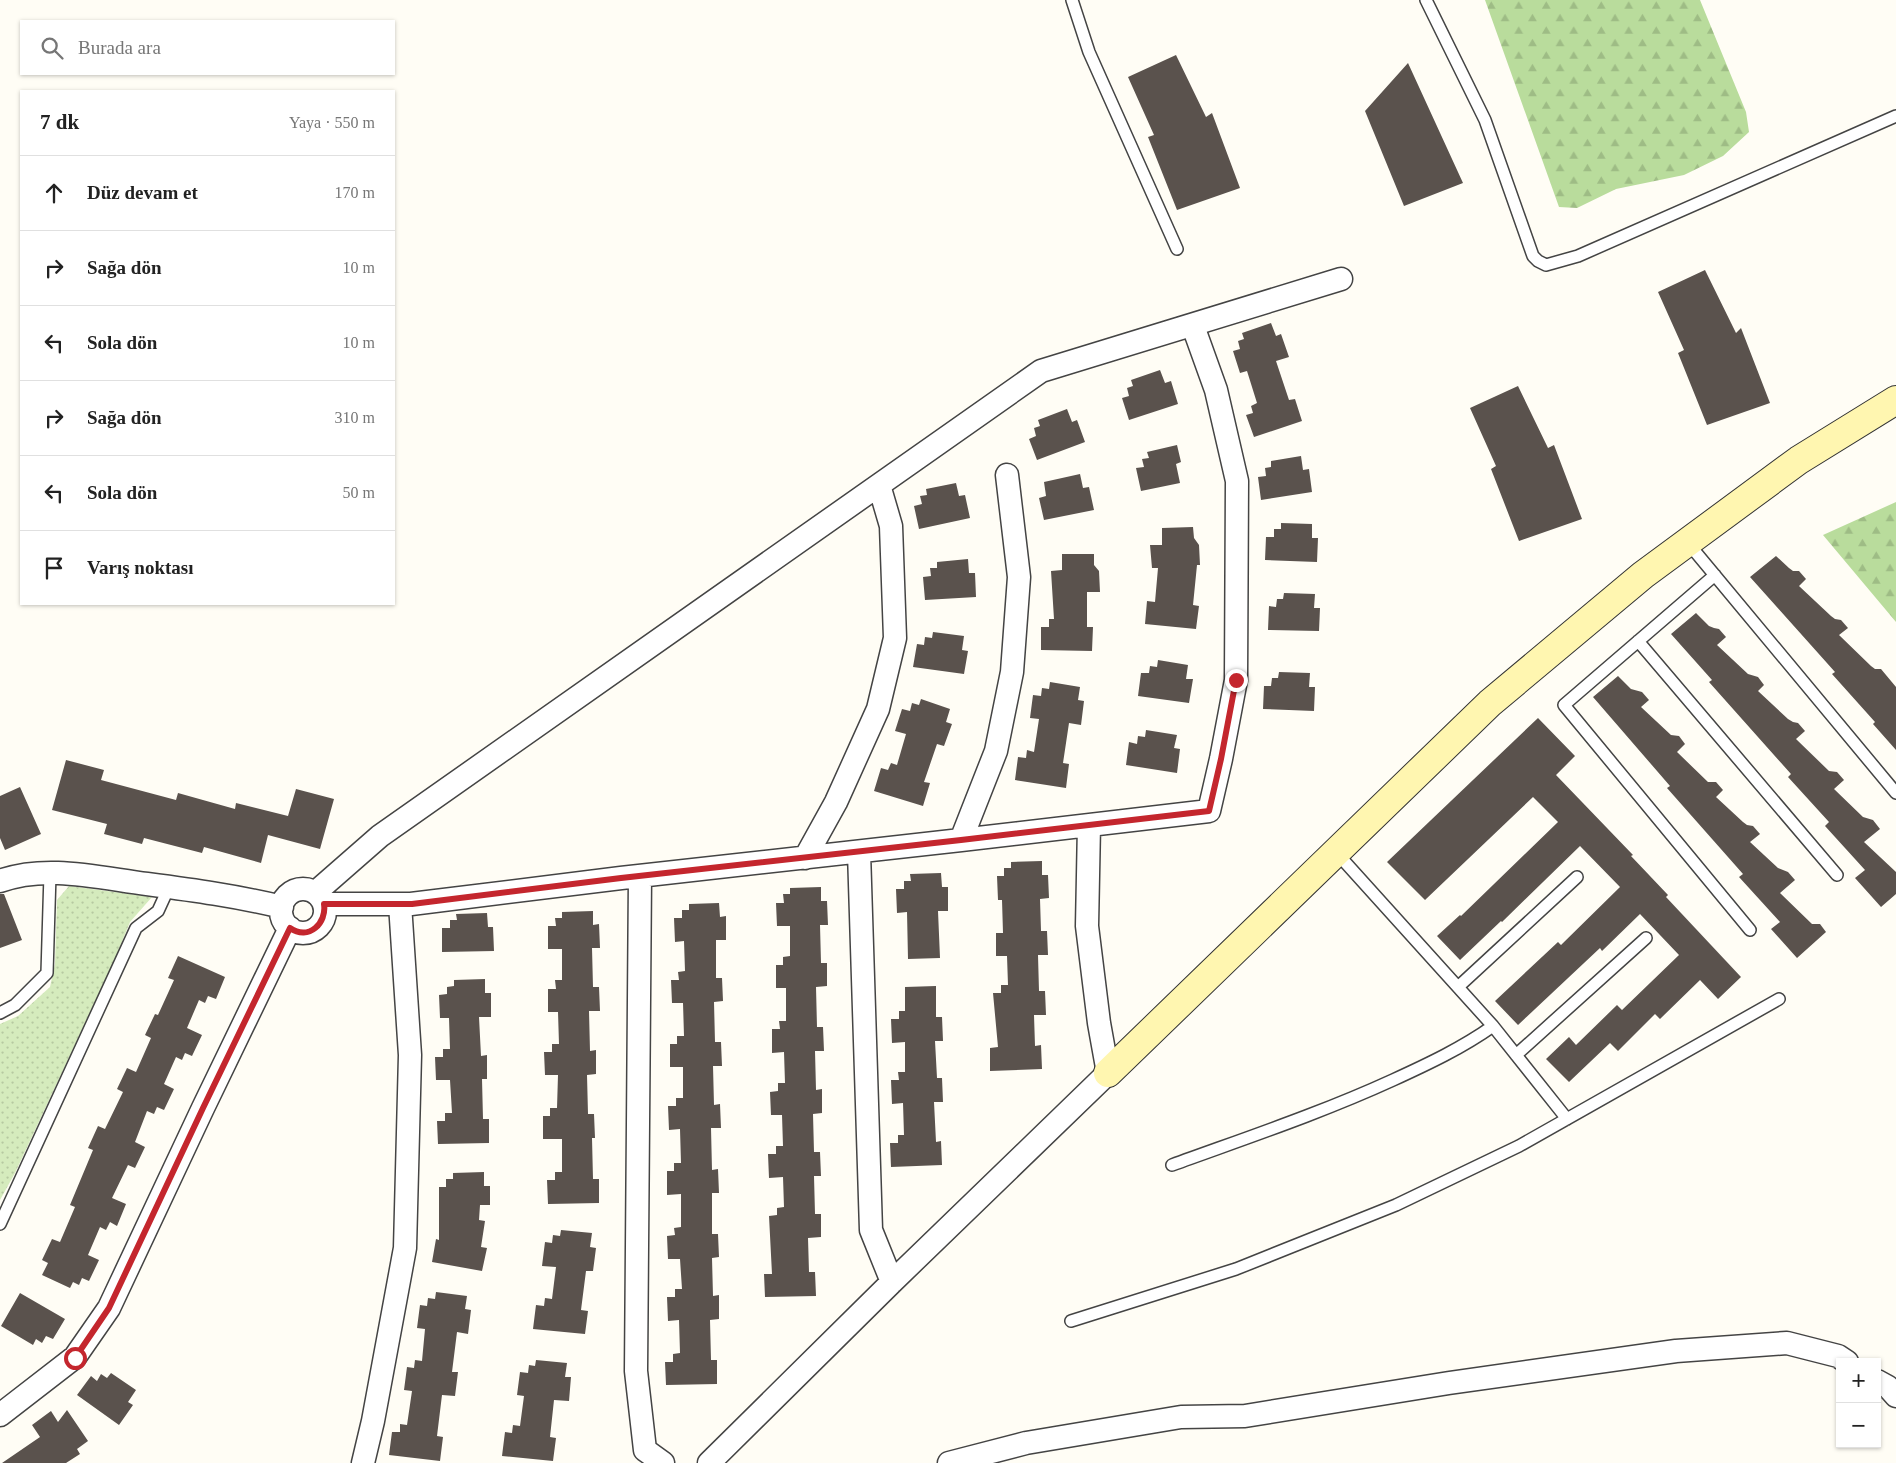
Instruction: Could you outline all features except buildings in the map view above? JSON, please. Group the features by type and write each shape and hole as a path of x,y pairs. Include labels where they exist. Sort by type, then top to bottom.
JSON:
{"street":[{"path":"320,898 380,836 1041,371 1342,279"},
{"path":"320,898 324,918 315,930 301,932 290,928 284,921 282,907 284,900 294,890 309,889 320,898 412,904 1209,811 1236,680 1237,482 1216,390 1193,326"},
{"path":"710,1463 892,1282 1490,702 1643,575 1687,542 1799,460 1896,400"},
{"path":"961,840 996,751 1012,672 1019,577 1007,475"},
{"path":"805,858 836,802 878,709 895,638 892,526 879,485"},
{"path":"1089,825 1087,926 1099,1022 1108,1073"},
{"path":"859,852 871,1230 892,1282"},
{"path":"0,881 13,876 64,873 241,897 282,907"},
{"path":"640,876 636,1372 645,1450 662,1463"},
{"path":"363,1463 373,1421 405,1248 410,1055 400,904"},
{"path":"0,1415 75,1358 109,1308 290,928"},
{"path":"949,1463 1026,1444 1181,1417 1245,1416 1459,1382 1676,1351 1787,1343 1841,1358"},
{"path":"1881,1384 1896,1396"}],"lane":[{"path":"1072,0 1089,52 1177,249"},
{"path":"1426,0 1486,120 1533,256 1546,266 1578,256 1896,116"},
{"path":"1687,542 1896,793"},
{"path":"1715,576 1564,705 1750,930"},
{"path":"1638,641 1837,875"},
{"path":"1335,851 1493,1026 1567,1119"},
{"path":"0,1012 15,1005 47,972 50,874"},
{"path":"1458,987 1577,877"},
{"path":"0,1224 136,928 158,911 169,887"},
{"path":"1516,1055 1646,938"},
{"path":"1071,1320 1236,1269 1396,1204 1519,1146 1779,999"},
{"path":"1172,1165 1360,1095 1435,1062 1474,1040 1493,1026"}],"green space":[{"path":"1485,0 1700,0 1746,112 1749,132 1723,156 1684,175 1616,189 1577,208 1559,207"},
{"path":"1896,502 1896,622 1823,535"},
{"path":"69,886 152,897 130,922 114,961 15,1173 0,1200 0,1024 18,1016 50,987 55,964 57,900"}],"route":[{"path":"75,1358 109,1308 290,928 301,932 315,930 324,918 324,904 412,904 621,878 1209,811 1236,680"}]}
